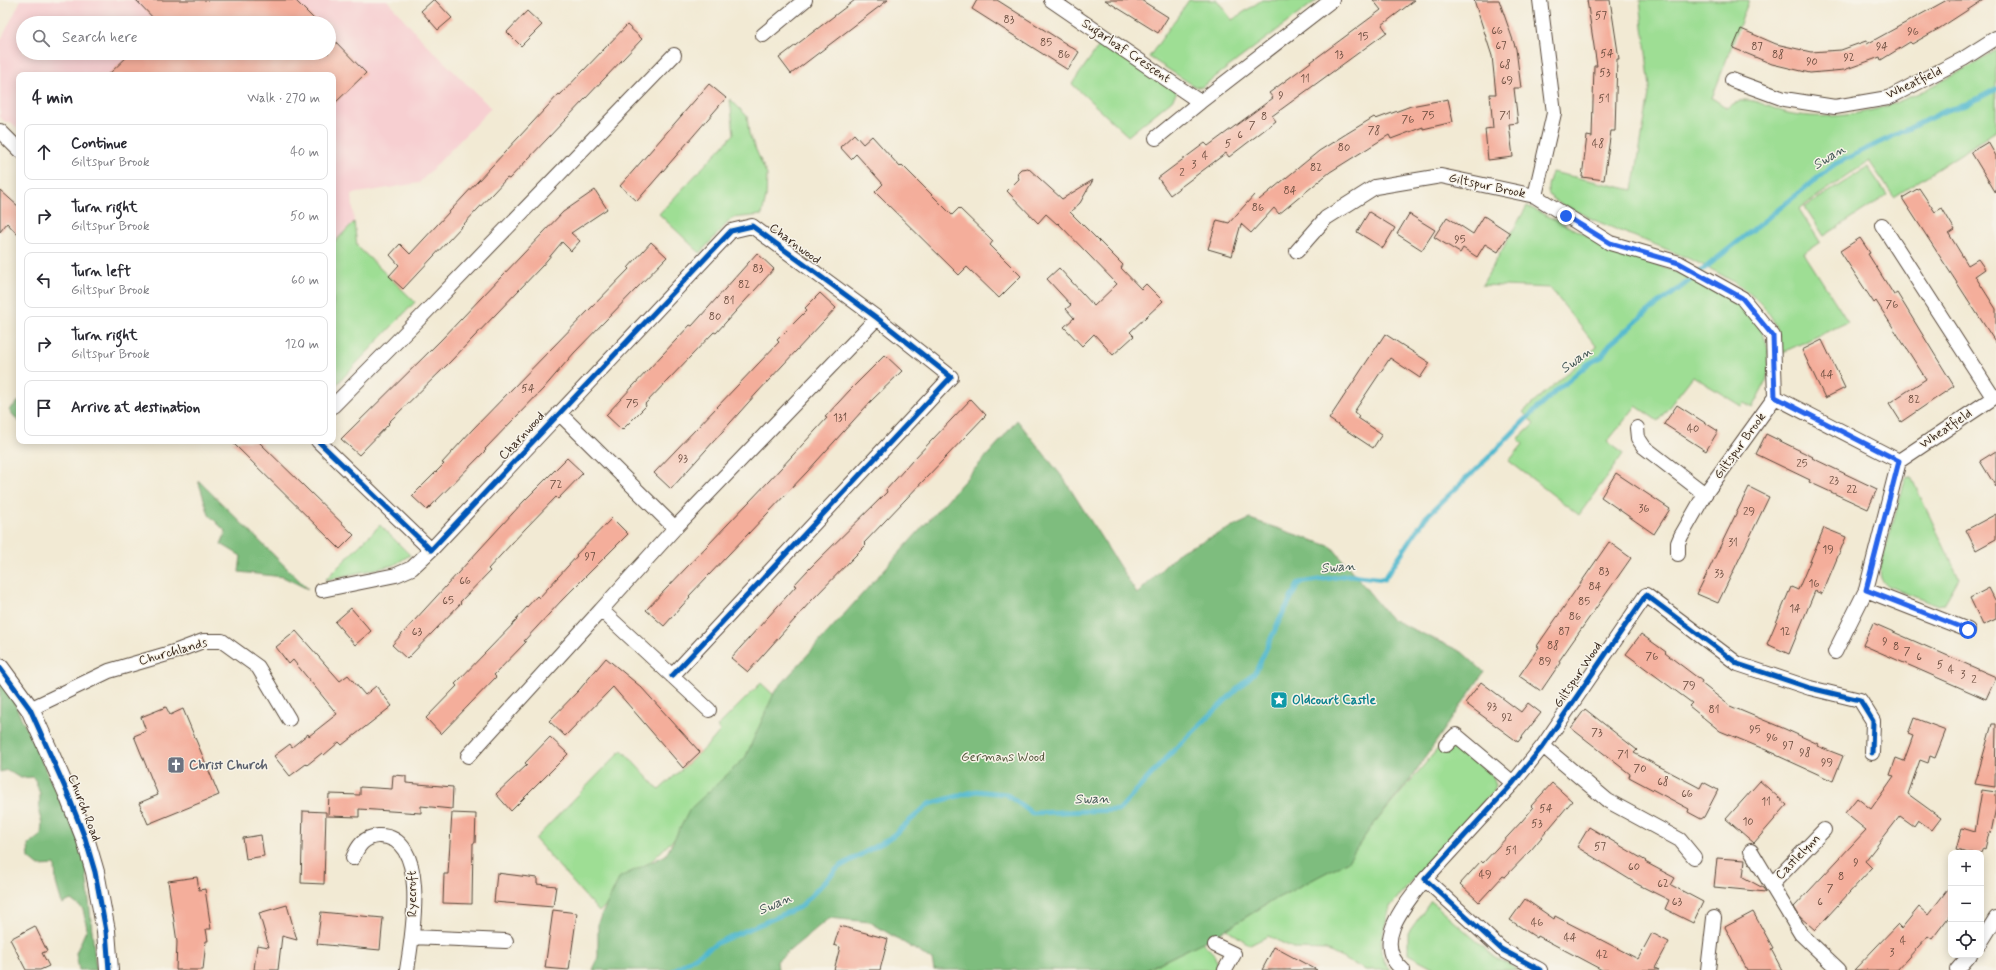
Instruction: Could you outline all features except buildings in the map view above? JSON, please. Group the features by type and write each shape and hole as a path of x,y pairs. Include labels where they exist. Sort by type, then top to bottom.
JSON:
{"street":[{"path":"763,35 805,0"},
{"name":"Sugarloaf Crescent","path":"1052,0 1200,102"},
{"path":"1156,138 1332,0"},
{"name":"Giltspur Brook","path":"1535,196 1554,113 1540,0"},
{"name":"Wheatfield","path":"1732,80 1784,99 1835,107 1888,98 1963,59 1996,38"},
{"path":"336,403 674,55"},
{"path":"0,131 16,147"},
{"name":"Giltspur Brook","path":"1297,252 1326,218 1375,187 1441,176 1535,196 1610,243 1679,263 1742,298 1773,336 1775,397 1705,494 1681,536 1678,543 1678,554"},
{"name":"Wheatfield","path":"1882,225 1994,396 1899,461"},
{"name":"Charnwood","path":"322,590 396,574 412,568 431,550 731,231 752,226 877,318 951,377 672,676"},
{"path":"468,756 675,528 877,318"},
{"path":"1775,397 1899,461 1866,590 1835,652"},
{"name":"Charnwood","path":"559,413 675,528"},
{"path":"1637,428 1638,438 1644,447 1705,494"},
{"path":"321,444 431,550"},
{"path":"1866,590 1968,630"},
{"name":"Giltspur Wood","path":"1403,970 1396,964 1389,943 1398,916 1425,879 1513,783 1543,746 1646,595 1738,664 1810,688 1860,700 1873,722 1872,753"},
{"path":"601,610 709,710"},
{"name":"Churchlands","path":"30,710 110,670 174,652 203,641 222,641 258,667 289,719"},
{"name":"Church Road","path":"0,668 30,710 67,792 87,845 96,872 106,931 109,970"},
{"path":"1446,745 1456,735 1513,783"},
{"path":"1543,746 1608,801 1680,840 1694,857"},
{"name":"Castlelynn","path":"1771,884 1824,830"},
{"name":"Ryecroft","path":"353,858 358,846 368,838 387,836 403,845 412,865 414,886 412,937 407,970"},
{"name":"Castlelynn","path":"1751,851 1801,934 1838,970"},
{"path":"1425,879 1501,949 1540,970"},
{"path":"1708,970 1714,918"},
{"path":"1984,937 1996,918"},
{"path":"412,937 506,941"},
{"path":"1216,945 1234,954 1225,970"},
{"path":"1958,970 1968,958"}],"shaded area":[{"path":"21,0 387,0 423,41 491,108 419,183 352,194 354,222 336,241 336,72 16,72 16,127 11,122 5,122 0,117 0,42"}],"green space":[{"path":"1189,0 1217,0 1232,20 1262,0 1317,0 1202,87 1196,87 1149,57"},
{"path":"1640,0 1749,0 1712,98 1727,108 1739,101 1749,100 1783,112 1799,115 1828,116 1855,114 1898,102 1918,93 1996,50 1996,131 1894,197 1869,161 1799,209 1820,242 1804,253 1848,322 1781,353 1780,340 1773,320 1759,302 1739,285 1688,258 1566,207 1550,196 1548,188 1552,172 1633,190 1650,88"},
{"path":"1101,43 1177,92 1172,100 1128,136 1072,84"},
{"path":"730,99 747,116 749,134 767,175 766,197 762,215 732,218 700,253 659,214 734,134"},
{"path":"1868,167 1887,195 1824,236 1805,207"},
{"path":"1527,206 1604,244 1696,280 1731,298 1744,308 1762,331 1767,344 1768,372 1766,381 1752,408 1744,403 1741,406 1693,376 1658,421 1636,406 1607,442 1623,454 1579,515 1509,461 1523,444 1518,439 1534,424 1523,412 1597,347 1550,288 1482,285"},
{"path":"354,222 357,246 415,302 336,385 336,241"},
{"path":"16,404 16,418 9,410"},
{"name":"Germans Wood","path":"1017,420 1064,479 1137,594 1179,552 1250,519 1332,547 1391,619 1462,652 1484,672 1409,781 1369,830 1348,861 1270,902 1217,935 1145,970 934,970 932,960 870,922 829,918 777,961 778,970 593,970 598,957 598,922 620,877 666,855 690,809 745,758 775,691 1000,441"},
{"path":"1911,477 1959,578 1944,604 1935,605 1888,586 1883,582 1881,577 1881,565 1904,484 1906,478"},
{"path":"198,480 308,589 283,577 239,572 241,556 221,544 226,532 209,515"},
{"path":"380,525 410,555 394,565 325,580"},
{"path":"0,682 9,692 84,851 96,970 79,970 76,953 87,928 83,909 71,900 62,904 56,883 55,865 39,866 29,858 28,845 41,835 42,823 39,813 40,794 34,777 20,778 7,770 0,772"},
{"path":"761,683 798,718 599,912 535,839 622,750 659,790 709,744 720,731 717,727"},
{"path":"1441,745 1450,750 1457,746 1493,776 1496,785 1493,792 1424,865 1390,907 1381,940 1383,960 1390,970 1366,970 1326,950 1295,949 1268,936 1250,945 1227,929 1270,902 1348,861 1369,830"},
{"path":"1431,901 1496,958 1519,970 1438,970 1408,954 1408,933"},
{"path":"1202,942 1214,954 1217,964 1214,970 1146,970"}],"waterway":[{"name":"Swan","path":"674,970 719,942 800,907 839,867 890,838 929,804 976,791 1006,794 1032,813 1119,810 1170,754 1256,671 1279,621 1299,583 1350,575 1384,579 1426,517 1556,391 1588,364 1601,357 1610,344 1646,313 1675,292 1835,164 1947,110 1966,105 1996,89"}],"cycle path":[{"path":"321,444 431,550 731,231 752,226 877,318 951,377 672,676"},
{"path":"1540,970 1501,949 1425,879 1513,783 1543,746 1646,595 1738,664 1810,688 1860,700 1873,721 1872,753"},
{"path":"0,668 30,709 67,792 85,838 95,872 106,931 109,970"}],"place":[{"name":"Oldcourt Castle","path":"1279,700"},
{"name":"Christ Church","path":"176,765"}],"route":[{"path":"1566,216 1610,243 1679,263 1742,298 1773,336 1775,397 1899,461 1866,590 1968,630"}]}
